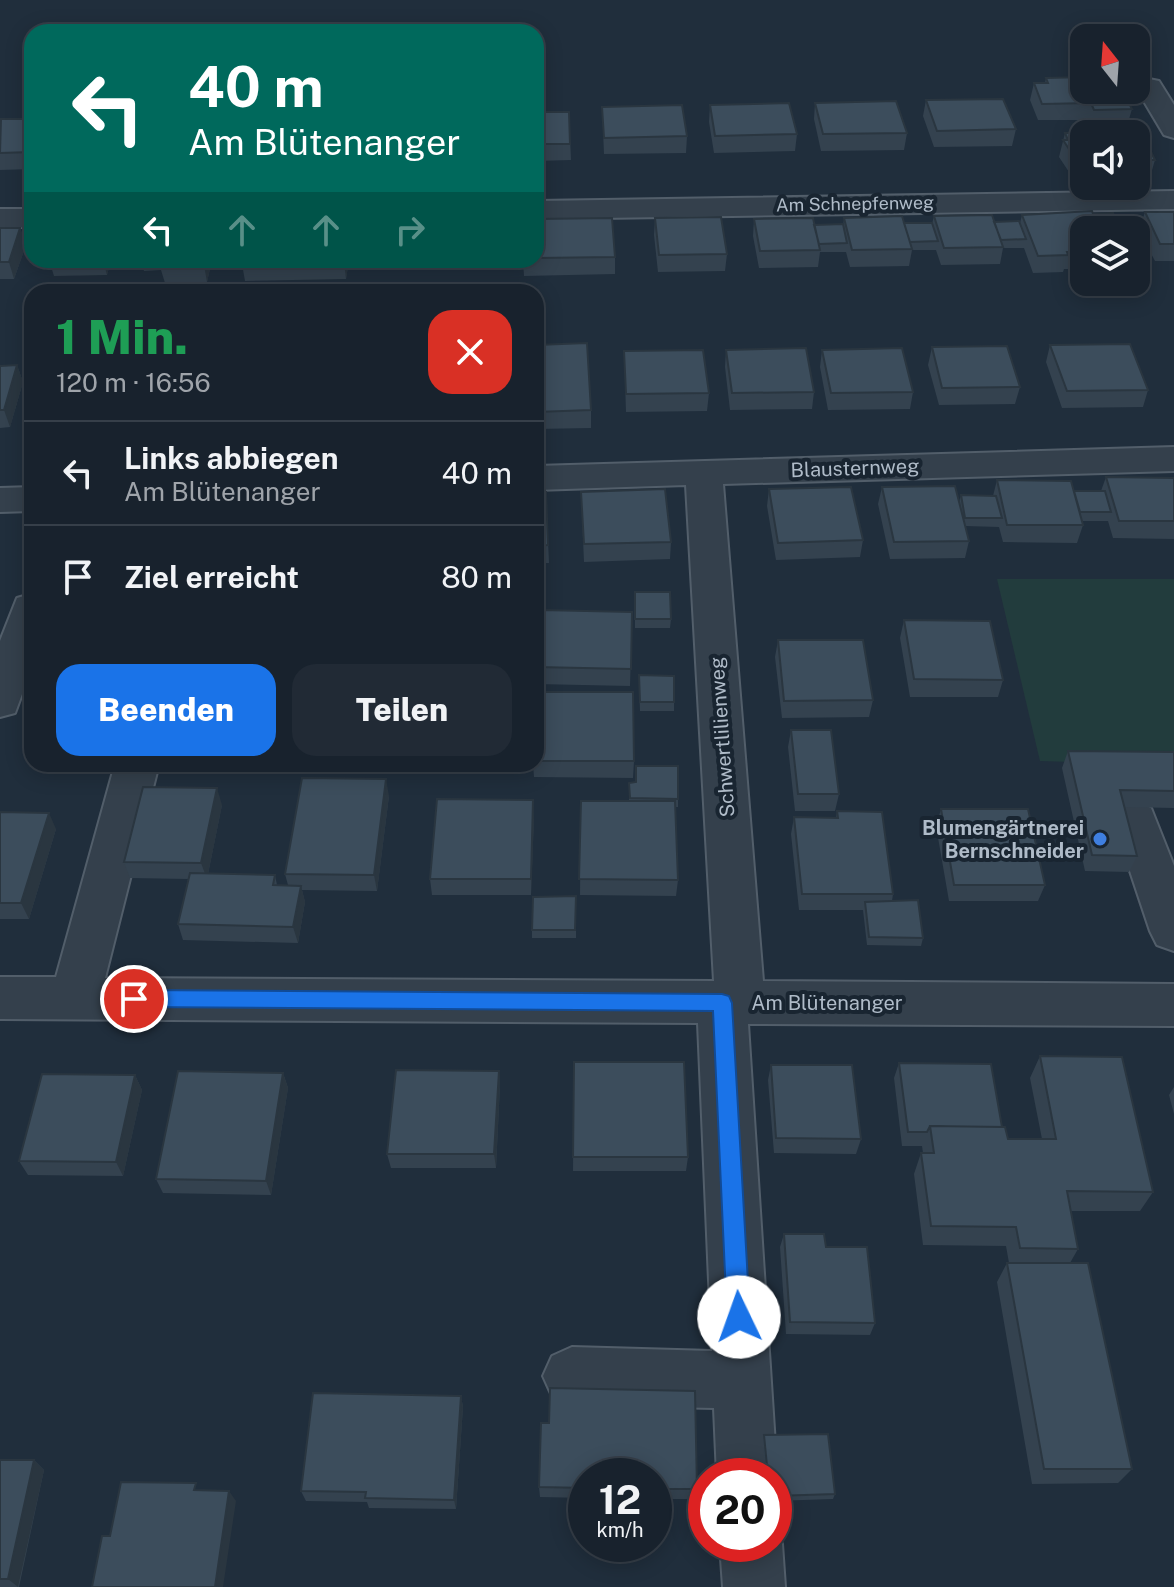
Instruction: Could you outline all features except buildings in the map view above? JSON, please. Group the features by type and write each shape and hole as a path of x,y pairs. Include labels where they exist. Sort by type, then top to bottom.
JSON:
{"street":[{"path":"1150,89 1174,129"},
{"name":"Am Schnepfenweg","path":"544,210 1174,200"},
{"path":"0,218 24,218"},
{"name":"Blausternweg","path":"544,478 1174,459"},
{"name":"Schwertlilienweg","path":"704,472 731,1002 746,1458"},
{"path":"0,500 24,499"},
{"path":"0,702 24,629"},
{"path":"62,998 109,772"},
{"path":"62,998 134,772"},
{"path":"1135,820 1174,931"},
{"name":"Am Blütenanger","path":"0,998 1174,1005"},
{"path":"572,1376 742,1380"},
{"path":"752,1562 754,1587"}],"green space":[{"path":"997,579 1174,579 1174,765 1040,761"}],"place":[{"name":"Blumengärtnerei Bernschneider","path":"1100,839"}],"route":[{"path":"134,999 722,1003 739,1317"}]}
